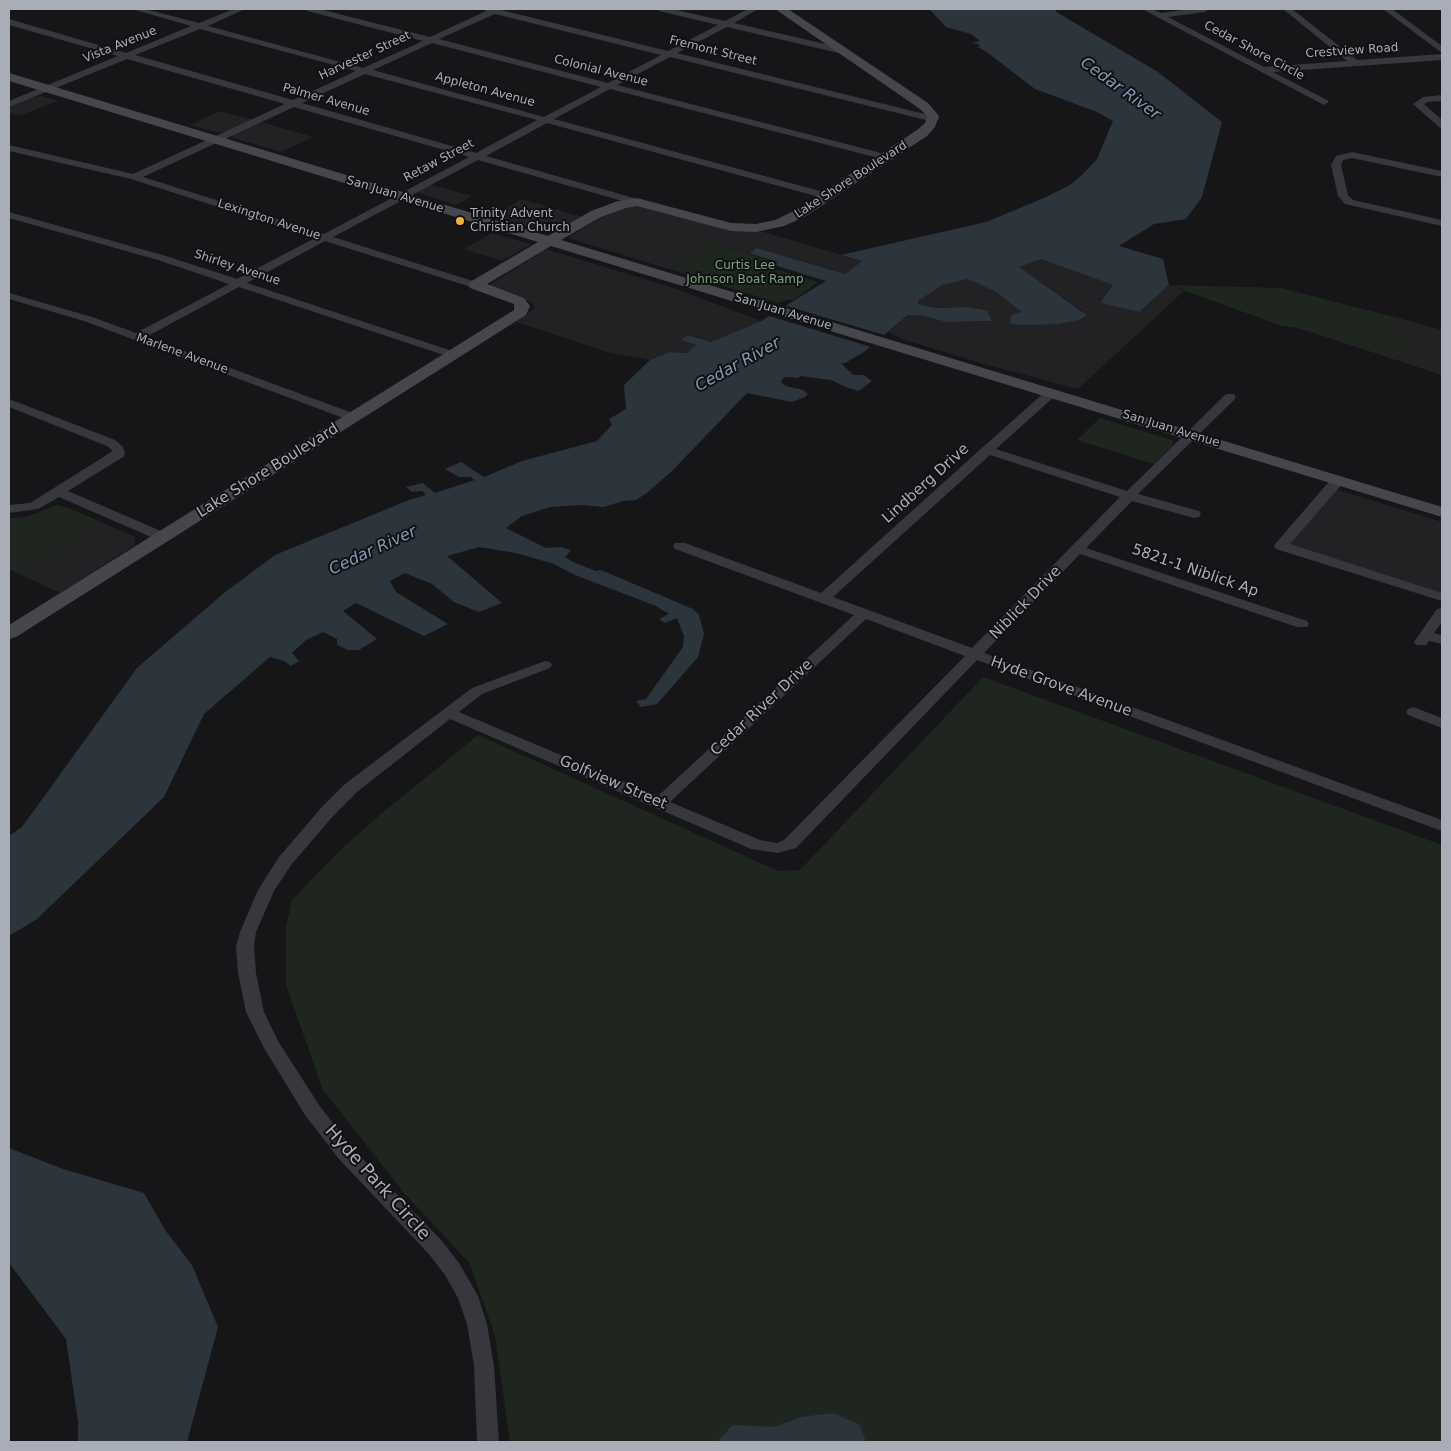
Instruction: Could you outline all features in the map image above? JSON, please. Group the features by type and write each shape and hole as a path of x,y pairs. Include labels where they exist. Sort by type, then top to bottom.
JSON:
{"street":[{"name":"Appleton Avenue","path":"136,9 827,196"},
{"name":"Vista Avenue","path":"9,104 241,9"},
{"name":"Colonial Avenue","path":"310,9 886,157"},
{"name":"Harvester Street","path":"134,177 431,40 492,9"},
{"name":"Fremont Street","path":"492,9 934,118"},
{"path":"662,9 842,51"},
{"name":"Retaw Street","path":"137,337 754,9"},
{"path":"781,9 924,106 934,118"},
{"name":"Cedar Shore Circle","path":"1146,9 1324,102"},
{"path":"1159,16 1205,9"},
{"path":"1287,9 1355,63"},
{"path":"1388,9 1442,50"},
{"name":"Palmer Avenue","path":"9,22 637,202"},
{"name":"Crestview Road","path":"1264,70 1442,57"},
{"name":"San Juan Avenue","path":"9,78 1442,512"},
{"path":"1442,98 1426,99 1418,104 1442,124"},
{"name":"Lake Shore Boulevard","path":"476,286 611,207 637,202 732,227 756,228 789,220 927,129 934,118"},
{"name":"Lexington Avenue","path":"9,148 134,177 514,298 523,306"},
{"path":"1442,174 1361,156 1344,155 1339,158 1335,169 1345,199 1364,207 1442,223"},
{"name":"Shirley Avenue","path":"9,215 101,240 239,283 454,355"},
{"name":"Marlene Avenue","path":"9,296 64,312 137,337 354,418"},
{"name":"Lake Shore Boulevard","path":"12,628 163,537 518,315 523,306"},
{"name":"Lindberg Drive","path":"823,599 1051,393"},
{"name":"Niblick Drive","path":"778,848 790,844 1129,496 1230,397"},
{"path":"9,403 111,444 119,450 119,454 114,459 33,506 12,509"},
{"path":"987,450 1129,496 1194,514"},
{"path":"1338,480 1281,546 1442,598"},
{"path":"58,492 163,537"},
{"name":"Hyde Grove Avenue","path":"680,546 974,656 1442,826"},
{"name":"5821-1 Niblick Ap","path":"1077,549 1302,624"},
{"path":"1442,612 1423,638 1442,640"},
{"name":"Cedar River Drive","path":"660,803 863,614"},
{"name":"Hyde Park Circle","path":"488,1442 484,1366 477,1324 468,1296 436,1247 346,1154 312,1110 270,1043 255,1012 247,973 245,946 248,932 266,890 286,861 351,788 477,691 545,665"},
{"path":"1413,712 1442,723"},
{"name":"Golfview Street","path":"449,713 758,845 778,848"}],"shaded area":[{"path":"42,96 57,101 19,116 9,113 9,106 32,97"},
{"path":"220,111 253,120 226,132 216,132 190,125"},
{"path":"258,121 313,137 282,152 233,138 232,134"},
{"path":"428,184 472,196 456,205 418,193 422,187"},
{"path":"522,199 582,217 558,231 549,233 492,216"},
{"path":"628,206 644,207 730,230 760,231 862,261 845,274 757,248 748,253 711,242 672,270 568,238 616,208"},
{"path":"492,233 530,245 502,261 464,249"},
{"path":"549,250 671,287 761,321 711,342 695,336 696,345 687,353 669,352 650,360 607,352 516,322 535,308 531,302 493,288 491,284 543,251"},
{"path":"1041,259 1113,285 1100,303 1138,312 1169,285 1184,291 1078,389 977,362 902,339 889,332 908,315 924,316 946,322 992,321 987,311 981,309 968,307 937,308 918,304 917,301 942,285 968,279 996,292 1023,312 1010,324 1058,324 1083,311 1018,267"},
{"path":"1402,319 1442,330 1442,375 1396,360 1411,343 1385,335"},
{"path":"1335,489 1442,522 1442,595 1288,545"},
{"path":"101,522 134,536 135,545 60,593 17,573"}],"green space":[{"name":"Curtis Lee Johnson Boat Ramp","path":"711,242 775,262 769,267 818,282 794,300 778,303 672,270"},
{"path":"1169,285 1281,288 1402,319 1385,335 1411,343 1396,360 1298,328 1282,326"},
{"path":"1100,418 1172,440 1173,445 1154,464 1077,440"},
{"path":"57,505 101,522 17,573 9,569 9,518 26,517"},
{"path":"983,677 1442,845 1442,1442 510,1442 495,1336 470,1264 405,1194 323,1090 286,985 286,927 292,900 336,854 381,814 478,735 778,871 800,870"}],"water":[{"name":"Cedar River","path":"929,9 1054,9 1158,72 1222,122 1202,197 1186,219 1154,224 1119,246 1163,259 1169,285 1139,312 1100,303 1113,285 1041,259 1019,267 1087,315 1079,320 1058,324 1026,325 1010,324 1011,315 1022,312 996,292 968,279 942,285 918,301 918,304 937,308 968,307 981,309 987,311 992,321 946,322 924,316 908,315 864,352 845,363 841,363 853,375 864,375 872,381 859,391 831,380 801,376 798,378 784,377 781,382 786,386 803,390 808,394 792,402 747,393 672,471 636,500 623,501 604,507 582,505 550,507 522,516 506,528 546,548 561,547 571,550 565,557 575,563 596,571 601,570 693,609 699,615 704,634 698,657 657,704 641,707 636,701 646,699 683,647 684,636 677,618 665,623 659,619 669,614 656,606 575,575 554,564 516,553 479,547 447,556 502,603 479,612 454,602 432,584 405,573 390,581 396,592 448,624 424,636 356,603 343,611 377,639 359,650 348,650 337,645 337,639 323,632 306,640 292,653 299,661 291,666 284,661 270,657 204,714 164,797 37,919 9,936 9,836 22,827 137,668 224,593 275,555 409,500 426,495 422,491 412,492 406,487 423,483 435,493 475,480 470,477 459,477 445,469 461,462 484,477 522,461 597,441 612,425 609,419 626,409 624,385 650,360 669,352 687,353 696,345 681,340 688,335 711,342 761,321 826,281 774,265 778,262 749,253 757,248 845,274 862,261 841,255 986,222 1070,185 1084,173 1097,159 1113,121 1097,112 1035,89 978,47 980,46 978,44 971,43 980,41 971,34 946,27"},
{"path":"9,1148 63,1169 144,1193 165,1230 192,1265 218,1327 187,1442 78,1442 78,1422 66,1339 9,1263"},
{"path":"833,1413 860,1425 866,1442 717,1442 733,1425 775,1427 801,1417"}],"pier":[{"path":"783,305 888,336 874,348 766,315"}],"place":[{"name":"Trinity Advent Christian Church","path":"460,221"}]}
